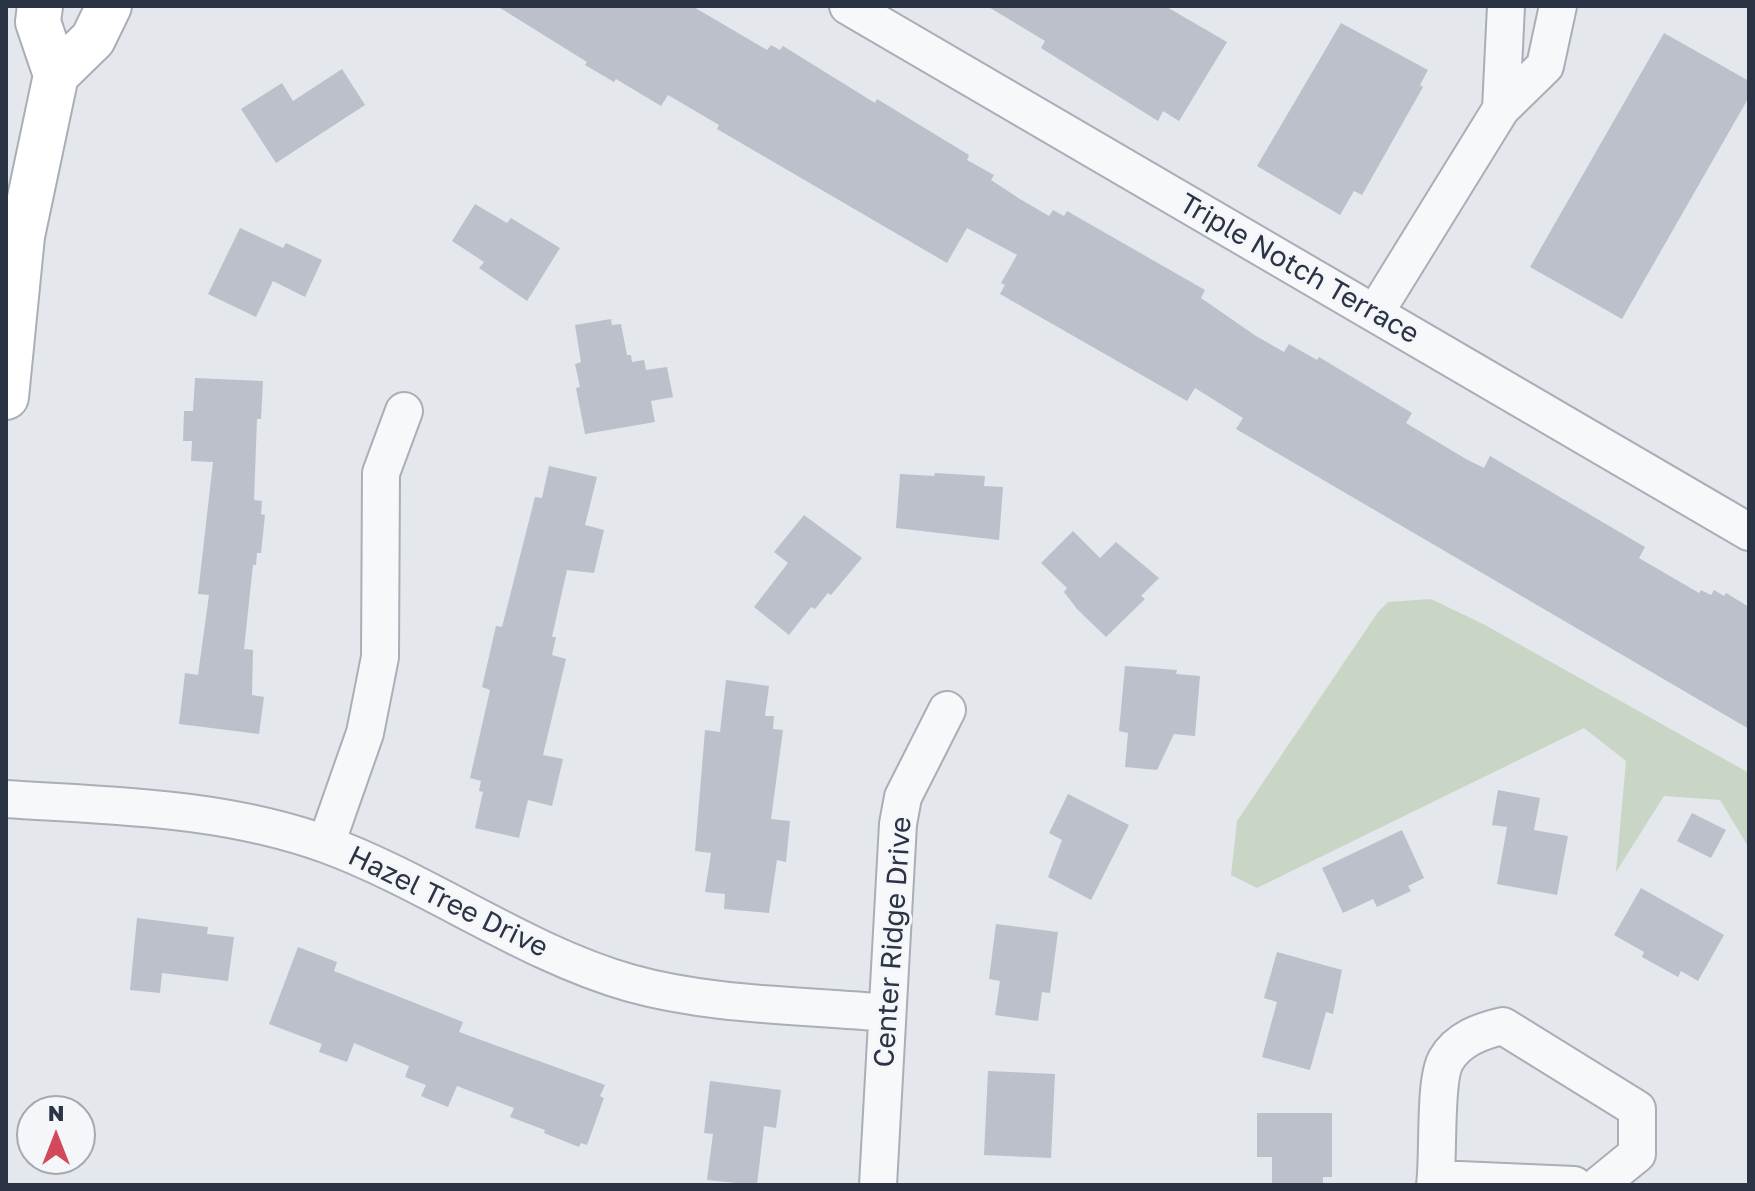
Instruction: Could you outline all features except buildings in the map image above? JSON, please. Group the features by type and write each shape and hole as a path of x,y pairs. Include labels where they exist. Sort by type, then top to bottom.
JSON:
{"main road":[{"path":"6,397 22,236 56,75 38,22 40,6"},
{"path":"56,75 93,39 109,6"}],"street":[{"name":"Triple Notch Terrace","path":"848,6 1749,532"},
{"path":"1501,109 1506,6"},
{"path":"1375,313 1501,109 1545,66 1558,6"},
{"path":"326,844 365,733 380,657 381,473 404,411"},
{"name":"Center Ridge Drive","path":"878,1185 898,824 903,797 947,710"},
{"name":"Hazel Tree Drive","path":"6,799 177,810 247,821 326,844 386,869 574,962 629,982 693,996 887,1013"},
{"path":"1574,1185 1436,1182 1444,1062 1458,1044 1479,1032 1503,1026 1637,1109 1637,1154 1599,1185"}],"green space":[{"path":"1431,599 1485,625 1749,773 1749,848 1720,800 1664,796 1616,872 1626,761 1584,728 1257,888 1231,875 1237,821 1378,612 1388,602"}]}
